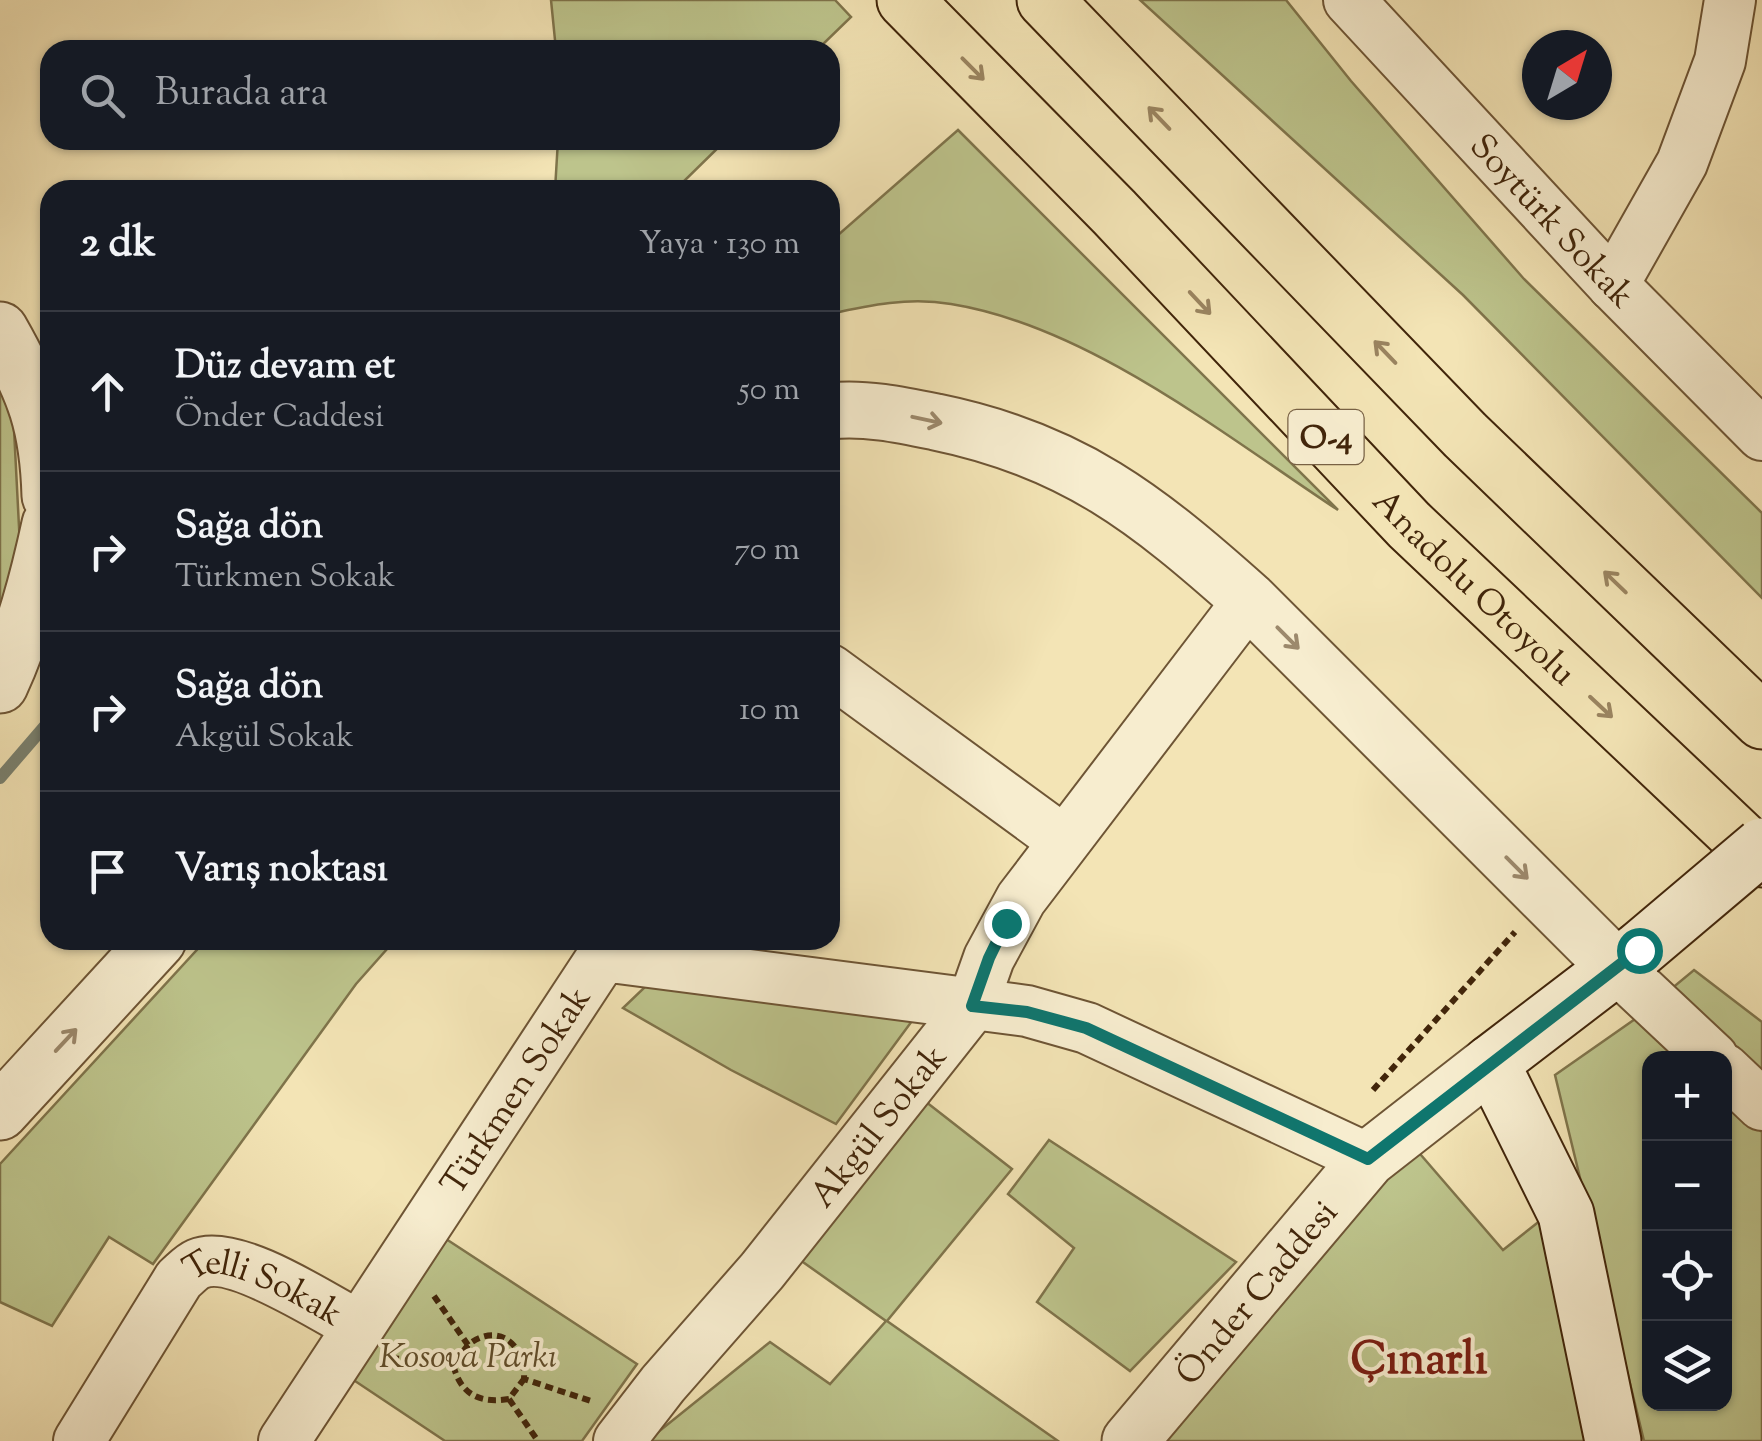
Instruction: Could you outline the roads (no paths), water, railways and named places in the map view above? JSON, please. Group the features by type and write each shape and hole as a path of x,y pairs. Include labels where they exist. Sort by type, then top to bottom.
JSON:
{"highway":[{"name":"Anadolu Otoyolu","path":"905,0 1114,212 1409,524 1762,859"},
{"path":"1045,0 1464,435 1762,721"}],"street":[{"name":"Soytürk Sokak","path":"1348,0 1613,284 1762,434"},
{"path":"1613,284 1682,163 1720,60 1730,0"},
{"path":"0,330 35,394 40,415"},
{"path":"840,412 904,416 957,426 1031,448 1114,490 1190,548 1249,600 1628,959 1707,1051"},
{"path":"0,685 14,654 40,566"},
{"name":"Akgül Sokak","path":"628,1428 762,1271 972,1006 1006,923 1249,600"},
{"path":"840,677 1064,841"},
{"name":"Önder Caddesi","path":"1130,1441 1368,1159 1628,959 1762,846"},
{"path":"0,1112 149,950"},
{"name":"Türkmen Sokak","path":"284,1441 604,956 1027,1012 1086,1028 1368,1159"},
{"path":"1491,1063 1566,1214 1614,1441"},
{"path":"1732,1076 1762,1104"},
{"name":"Telli Sokak","path":"78,1441 179,1279 198,1264 216,1261 240,1265 358,1326"}],"waterway":[{"path":"0,778 40,732"}],"district":[{"name":"Çınarlı","path":"1419,1357"}],"park label":[{"name":"Kosova Parkı","path":"468,1355"}]}
